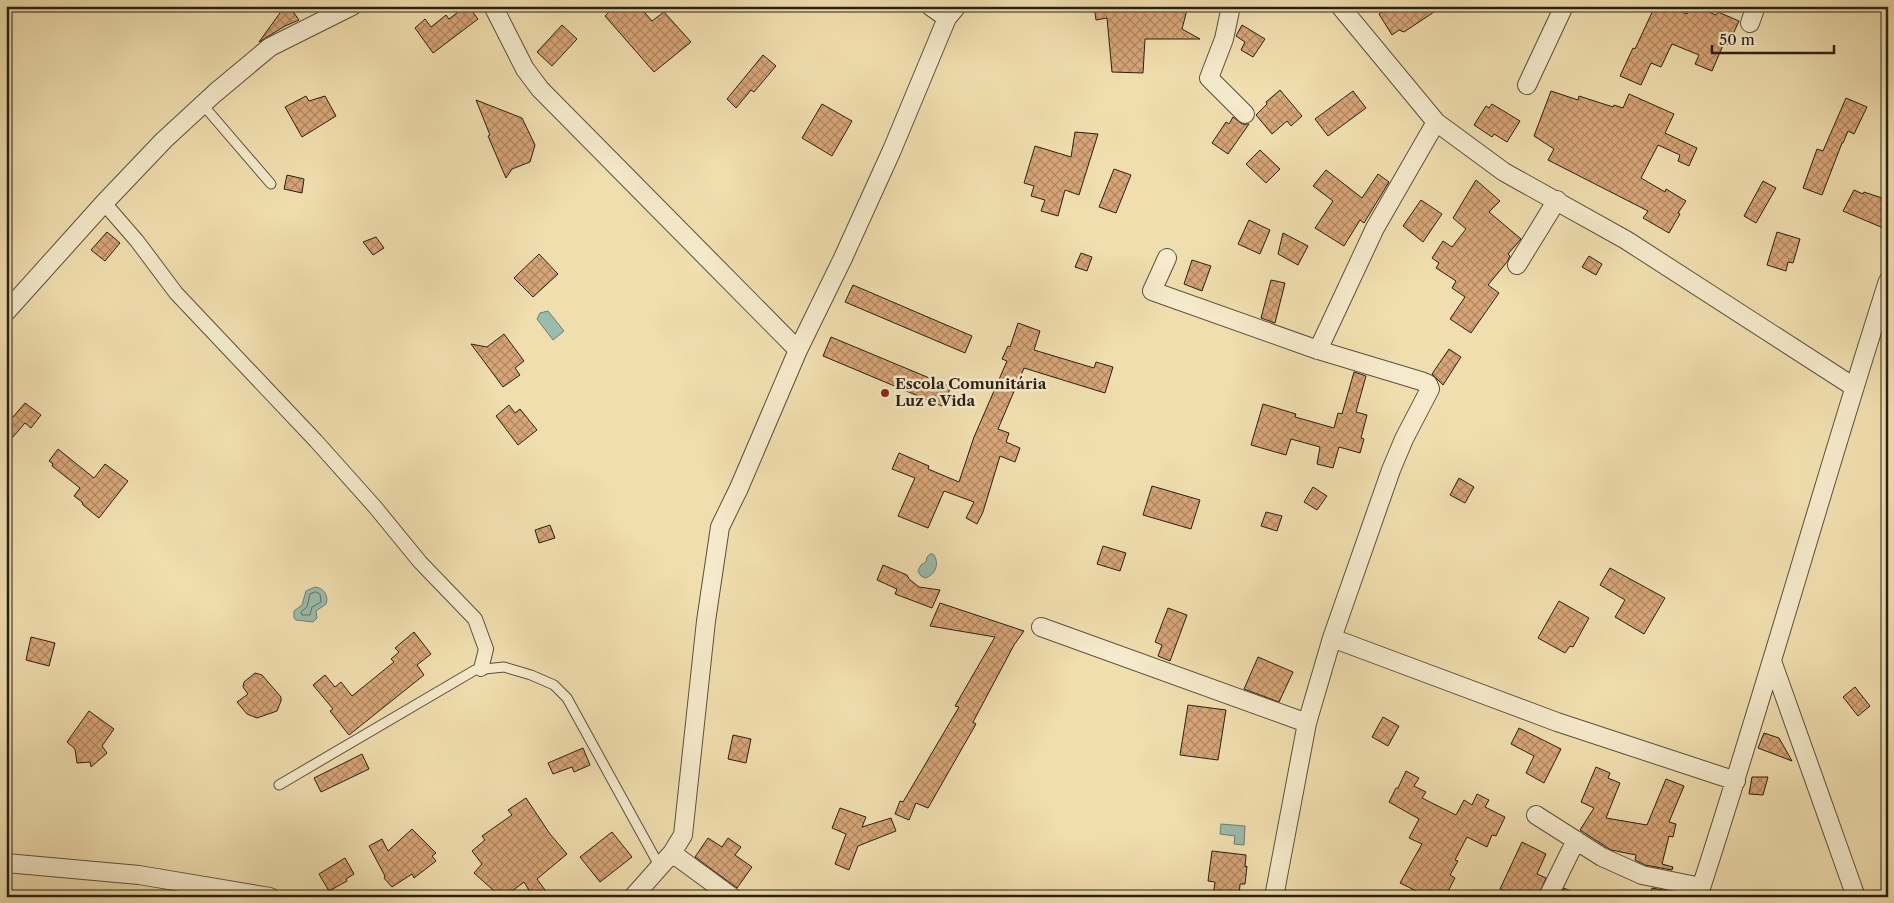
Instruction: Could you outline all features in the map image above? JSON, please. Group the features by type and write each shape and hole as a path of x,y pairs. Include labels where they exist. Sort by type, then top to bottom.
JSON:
{"street":[{"path":"6,312 104,203 164,140 203,105 270,47 352,6"},
{"path":"493,6 526,69 540,89 798,350"},
{"path":"633,897 672,853 683,835 706,621 720,527 739,488 798,350 892,150 952,12 930,6"},
{"path":"1231,6 1224,39 1209,78 1245,114"},
{"path":"1340,6 1436,122 1504,172 1626,240 1854,387"},
{"path":"1528,85 1564,6"},
{"path":"1750,23 1756,6"},
{"path":"1318,350 1375,228 1436,122"},
{"path":"1517,265 1557,200"},
{"path":"104,203 137,241 176,292 316,441 375,507 420,562 475,619 486,649 481,669"},
{"path":"1167,258 1152,291 1318,350 1421,381 1428,384 1430,389 1404,439 1391,470 1332,638 1307,723 1274,897"},
{"path":"1536,815 1602,857 1642,875 1700,892 1736,781 1854,387 1888,281"},
{"path":"1041,628 1307,723"},
{"path":"1332,638 1564,725 1736,781"},
{"path":"1772,661 1856,897"},
{"path":"1548,897 1576,840"},
{"path":"672,853 732,897"},
{"path":"6,863 139,875 270,897"}],"lane":[{"path":"203,105 271,184"},
{"path":"279,785 475,670 504,667 531,675 554,685 568,698 660,867"}],"water":[{"path":"548,311 564,331 553,340 537,319 540,313"},
{"path":"930,554 933,554 935,557 936,568 932,574 925,578 918,571"},
{"path":"315,587 325,593 327,598 326,604 316,611 317,618 313,622 296,620 294,618 294,611 302,605 306,591"},
{"path":"1221,824 1245,826 1244,845 1234,844 1235,836 1220,834"}],"building":[{"path":"285,6 289,6 299,20 259,42"},
{"path":"466,6 478,19 433,53 415,28 425,19 431,27 446,15 449,19"},
{"path":"615,6 639,6 652,21 664,12 691,42 654,72 605,16"},
{"path":"1094,6 1188,6 1182,29 1200,39 1145,39 1143,73 1112,72 1107,18 1096,20"},
{"path":"1391,6 1443,6 1404,32 1399,30 1392,35 1379,14"},
{"path":"1655,6 1668,6 1687,14 1690,7 1698,11 1699,8 1716,15 1718,12 1739,21 1728,45 1724,43 1712,71 1695,64 1699,55 1672,44 1661,67 1651,63 1641,85 1620,76"},
{"path":"562,25 577,39 552,66 537,52"},
{"path":"1242,25 1265,39 1253,57 1241,50 1245,42 1236,36"},
{"path":"763,55 776,66 754,92 751,90 736,108 727,99"},
{"path":"1280,90 1302,116 1291,126 1287,121 1272,134 1256,115 1267,104 1266,102"},
{"path":"1353,91 1366,108 1328,136 1315,119"},
{"path":"1551,91 1578,100 1579,96 1613,107 1614,105 1623,108 1629,94 1674,114 1665,133 1697,148 1689,166 1678,161 1680,155 1658,145 1641,178 1665,192 1666,189 1686,201 1669,233 1643,218 1648,211 1548,160 1554,149 1534,136"},
{"path":"306,96 309,101 325,96 336,116 302,137 285,107"},
{"path":"1846,98 1867,107 1854,134 1848,131 1822,195 1803,188 1817,149 1823,151"},
{"path":"476,100 522,118 535,145 530,162 512,169 506,178 488,136 490,135"},
{"path":"822,104 852,121 832,156 802,138"},
{"path":"1492,104 1520,121 1507,142 1494,134 1492,137 1474,125 1486,106 1489,108"},
{"path":"1233,117 1242,124 1249,124 1228,154 1212,143 1226,122 1229,124"},
{"path":"1075,132 1098,134 1079,195 1065,190 1058,216 1041,211 1045,200 1031,196 1034,186 1024,183 1035,146 1071,157"},
{"path":"1260,150 1280,169 1266,183 1246,164"},
{"path":"1114,169 1131,175 1116,213 1099,207"},
{"path":"1326,170 1362,198 1378,174 1389,182 1364,223 1360,220 1344,246 1315,228 1333,201 1313,186"},
{"path":"287,175 304,179 302,193 284,189"},
{"path":"1476,180 1500,201 1489,212 1521,239 1508,254 1510,256 1507,262 1488,285 1499,293 1471,333 1450,319 1465,297 1452,288 1456,281 1436,268 1439,263 1432,258 1443,241 1452,247 1466,229 1453,218"},
{"path":"1763,181 1776,188 1756,223 1744,216"},
{"path":"1854,190 1888,200 1888,230 1843,211"},
{"path":"1421,200 1442,214 1423,242 1403,226"},
{"path":"1249,220 1270,230 1260,254 1238,244"},
{"path":"107,232 120,243 105,261 91,250"},
{"path":"1777,232 1800,239 1793,263 1788,262 1786,271 1767,265"},
{"path":"1283,233 1308,246 1298,265 1278,254"},
{"path":"376,237 384,248 373,255 363,242"},
{"path":"1081,253 1092,257 1087,271 1075,267"},
{"path":"539,254 558,274 533,297 514,278"},
{"path":"1589,256 1602,264 1596,275 1582,267"},
{"path":"1192,260 1211,266 1202,291 1184,284"},
{"path":"1271,280 1285,283 1275,323 1261,318"},
{"path":"853,285 972,336 965,353 845,302"},
{"path":"1018,323 1040,331 1034,350 1094,368 1096,362 1113,367 1105,393 1024,368 998,429 1009,433 1006,442 1020,448 1015,462 1000,456 983,512 977,524 966,518 974,502 944,491 928,528 898,516 915,478 892,469 899,453 929,466 928,469 959,482 974,437 1007,361 1002,359 1008,346 1010,347"},
{"path":"504,334 524,361 515,368 520,375 503,387 471,344 487,347"},
{"path":"831,337 951,387 942,406 823,356"},
{"path":"1449,349 1461,357 1443,385 1432,374"},
{"path":"1354,372 1366,376 1356,412 1367,415 1361,438 1364,439 1360,453 1339,447 1333,468 1317,464 1320,447 1291,439 1286,455 1251,445 1263,404 1296,414 1295,417 1334,428 1338,413 1342,414"},
{"path":"25,403 41,415 31,428 25,423 6,445 6,425"},
{"path":"509,405 515,413 520,409 537,430 518,445 496,416"},
{"path":"58,449 94,478 105,464 128,481 99,518 74,496 80,488 52,466 53,464 49,461"},
{"path":"1459,478 1474,487 1465,503 1450,495"},
{"path":"1152,486 1200,500 1191,529 1143,515"},
{"path":"1313,487 1327,496 1317,510 1304,502"},
{"path":"1266,512 1282,516 1277,531 1261,526"},
{"path":"550,525 555,538 539,543 535,530"},
{"path":"1103,546 1126,553 1120,571 1097,564"},
{"path":"883,565 907,575 919,587 940,590 932,608 895,594 897,589 877,580"},
{"path":"1610,568 1665,598 1644,634 1615,617 1625,600 1600,585"},
{"path":"1559,601 1589,618 1573,647 1570,646 1565,653 1538,638"},
{"path":"940,603 1024,631 1014,645 973,722 976,724 928,808 916,803 909,820 895,814 900,801 903,802 959,707 955,706 995,637 930,626"},
{"path":"1168,608 1187,615 1170,661 1158,656 1162,645 1155,642"},
{"path":"414,632 431,654 417,665 424,675 349,735 330,711 333,709 313,685 325,675 335,687 341,682 352,696 394,662 391,659 399,652 395,648"},
{"path":"31,637 55,643 49,666 26,660"},
{"path":"1258,657 1293,672 1279,702 1244,689"},
{"path":"255,673 262,675 281,697 277,711 257,718 247,714 237,702 248,694 243,687 244,682"},
{"path":"1855,687 1870,706 1858,716 1843,697"},
{"path":"1188,705 1226,710 1218,760 1180,755"},
{"path":"89,711 114,729 102,746 107,753 91,767 90,762 77,763 75,749 67,742"},
{"path":"1383,717 1399,726 1388,746 1372,737"},
{"path":"1519,728 1561,749 1544,783 1526,773 1534,756 1511,744"},
{"path":"1764,733 1779,738 1792,761 1758,748"},
{"path":"733,735 751,739 746,763 728,759"},
{"path":"583,748 590,765 574,772 572,767 553,774 548,763"},
{"path":"362,754 369,769 321,792 314,778"},
{"path":"1596,767 1610,773 1608,778 1620,783 1606,818 1647,825 1666,779 1684,786 1669,822 1676,824 1673,837 1669,836 1662,864 1673,867 1672,870 1645,865 1635,860 1636,855 1611,850 1580,830 1594,808 1581,802"},
{"path":"1406,771 1419,778 1414,786 1426,792 1422,798 1456,815 1464,800 1472,805 1477,794 1489,800 1485,807 1505,817 1496,836 1492,835 1487,847 1467,837 1455,860 1458,861 1450,875 1455,878 1445,897 1429,897 1400,883 1422,844 1409,838 1419,819 1389,802"},
{"path":"1752,777 1768,777 1763,795 1749,794"},
{"path":"526,798 550,834 567,854 537,879 550,897 533,897 524,882 504,897 501,897 474,873 482,864 472,851 485,840 482,836 512,815 508,810"},
{"path":"840,808 866,817 862,827 891,818 896,831 858,846 849,870 835,864 846,834 832,828"},
{"path":"412,829 436,853 432,856 436,861 414,878 412,874 392,887 384,878 385,876 369,846 382,839 388,851"},
{"path":"612,832 632,857 600,882 580,857"},
{"path":"708,838 722,847 728,838 741,847 735,855 752,867 737,888 695,857"},
{"path":"1522,842 1546,854 1537,874 1546,878 1538,897 1520,897 1500,889"},
{"path":"1212,851 1246,855 1245,884 1240,884 1239,897 1213,897 1215,882 1208,881"},
{"path":"345,858 354,874 346,879 347,881 329,891 319,874"},
{"path":"1564,888 1582,897 1560,897"},
{"path":"1652,888 1667,891 1665,897 1650,897"}],"place":[{"name":"Escola Comunitária Luz e Vida","path":"885,393"}]}
